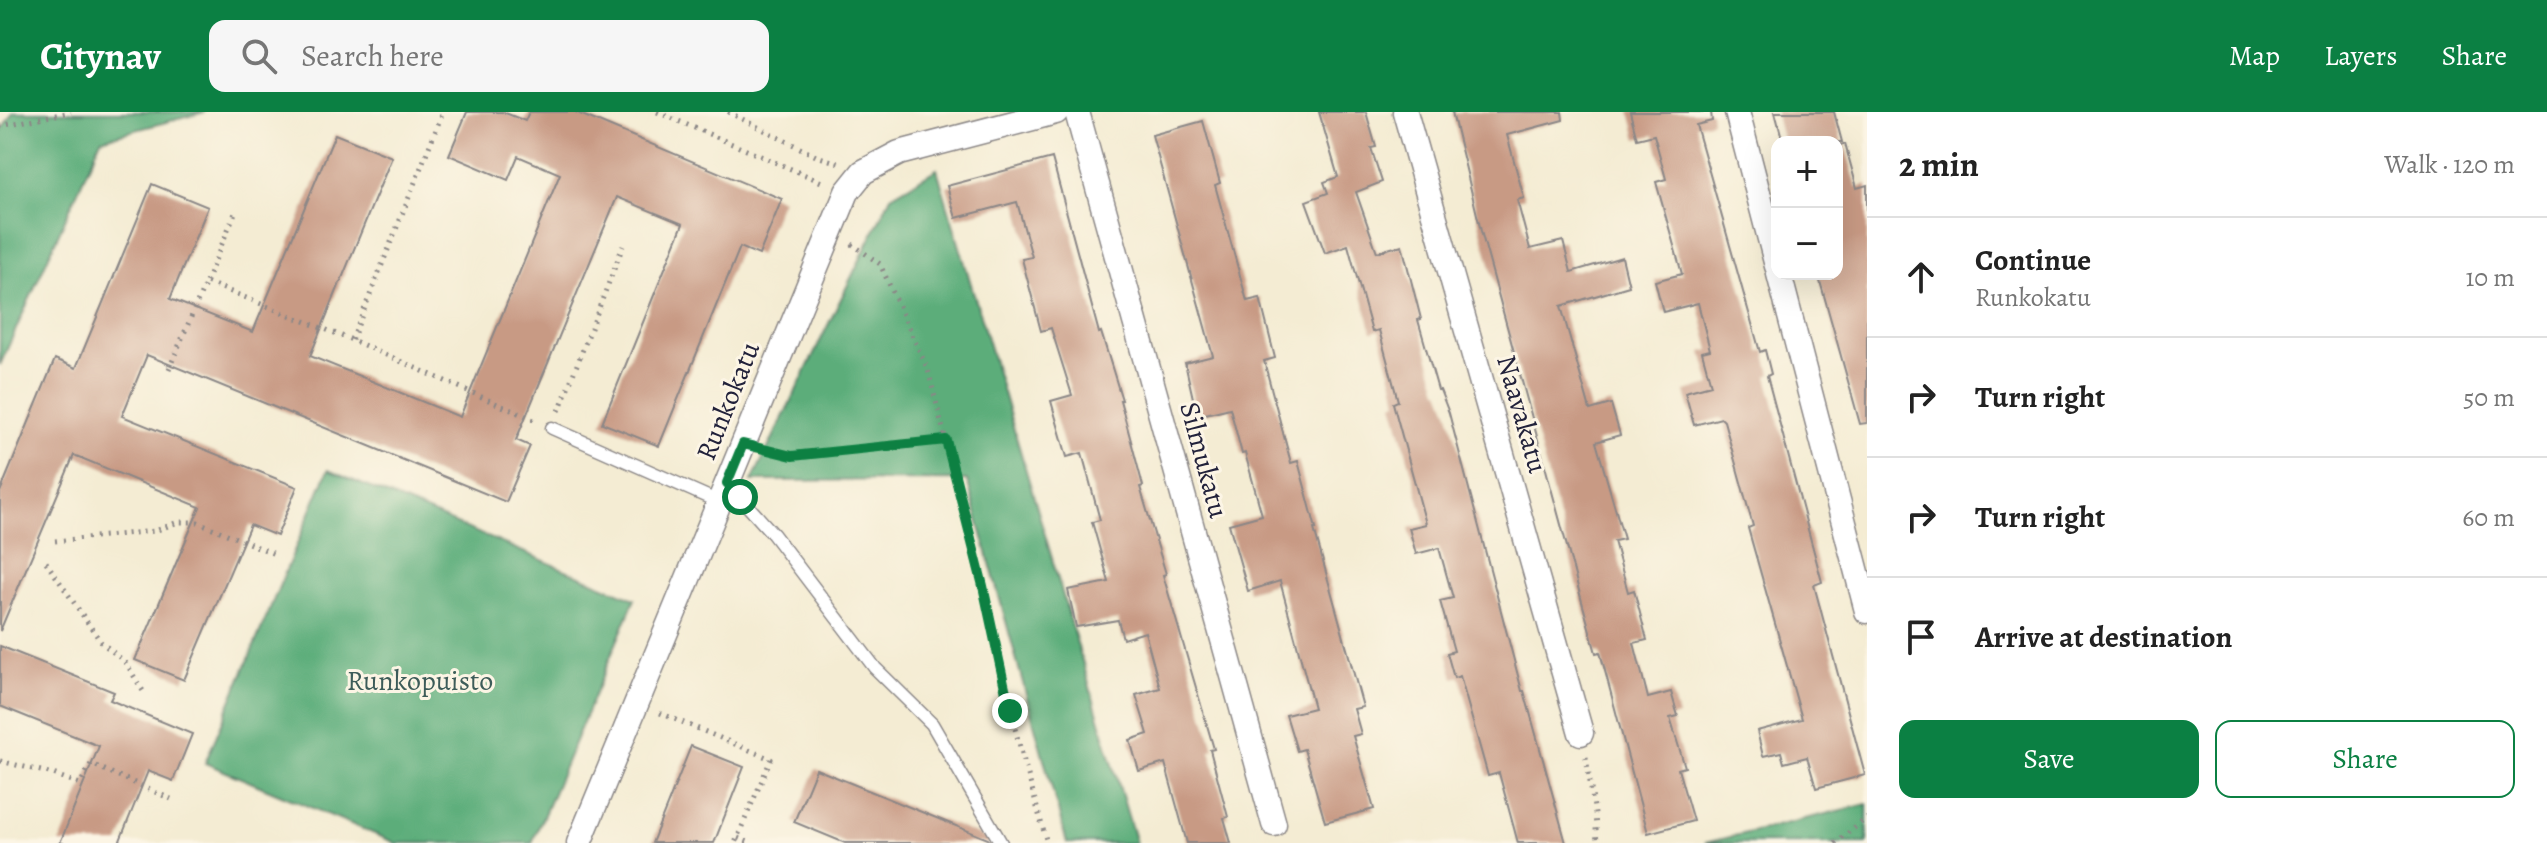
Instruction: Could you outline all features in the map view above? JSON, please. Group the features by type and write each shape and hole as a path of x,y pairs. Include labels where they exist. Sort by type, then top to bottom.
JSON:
{"street":[{"name":"Runkokatu","path":"579,843 847,192 863,172 899,153 1056,112"},
{"name":"Silmukatu","path":"1077,112 1274,824"},
{"name":"Naavakatu","path":"1405,112 1581,733"},
{"path":"1737,112 1771,243"},
{"path":"1781,280 1867,611"}],"lane":[{"path":"552,428 723,492 773,534 875,668 932,724 1001,843"}],"path":[{"path":"0,126 71,112"},
{"path":"352,340 443,112"},
{"path":"657,112 847,192"},
{"path":"728,112 816,156 863,172"},
{"path":"169,369 235,213"},
{"path":"830,233 880,264 928,370 983,586 1010,711 1047,843"},
{"path":"206,282 352,340 552,428 623,246"},
{"path":"743,444 792,456 946,440"},
{"path":"55,541 155,531 178,522 198,522 277,555"},
{"path":"46,562 101,642 126,663 143,691"},
{"path":"655,711 771,759 736,840 751,843"},
{"path":"1581,733 1590,775 1597,843"},
{"path":"0,761 80,784 91,764 171,799"},
{"path":"1835,843 1867,818"}],"green space":[{"path":"13,112 205,112 101,139 0,365 0,133"},
{"path":"937,169 1136,843 1067,843 967,480 752,481 891,196"},
{"name":"Runkopuisto","path":"328,470 635,599 532,843 396,843 205,763"},
{"path":"1867,804 1867,843 1705,843"}],"building":[{"path":"467,112 503,112 525,121 529,112 575,112 782,199 759,255 740,247 659,446 602,423 683,224 617,197 516,440 530,446 506,502 147,355 122,416 297,487 277,536 250,525 184,680 135,660 200,507 74,455 0,631 0,492 55,359 76,368 152,184 208,207 170,299 253,332 335,134 392,157 310,356 460,417 560,174 518,156 508,180 449,155"},
{"path":"1319,112 1366,112 1376,147 1371,148 1382,182 1356,192 1377,252 1402,245 1421,319 1418,320 1438,390 1449,413 1522,691 1566,843 1518,843 1499,773 1488,776 1460,676 1454,678 1447,653 1454,651 1440,601 1453,598 1439,548 1416,554 1409,528 1426,524 1393,403 1398,401 1379,330 1372,332 1348,245 1325,253 1306,201 1328,193 1324,182 1338,177"},
{"path":"1452,112 1562,112 1563,120 1507,135 1524,198 1517,200 1530,249 1563,241 1571,272 1622,257 1629,286 1561,306 1590,410 1611,404 1620,435 1596,442 1624,539 1614,541 1628,592 1634,590 1647,640 1634,643 1648,698 1671,692 1678,716 1670,718 1685,767 1678,769 1693,821 1648,833 1481,231"},
{"path":"1630,112 1711,112 1712,121 1696,125 1760,352 1765,350 1771,374 1767,376 1822,582 1814,585 1865,775 1816,788 1807,757 1784,763 1781,752 1763,756 1757,731 1802,719 1748,528 1753,526 1724,421 1721,418 1694,425 1685,392 1711,385 1702,352 1710,350 1698,303 1663,312 1655,281 1682,274 1656,182 1666,179 1654,135 1637,139"},
{"path":"1775,112 1834,112 1840,136 1781,136"},
{"path":"1203,121 1220,183 1215,185 1247,301 1260,298 1275,358 1264,361 1291,463 1298,461 1363,707 1354,709 1361,734 1353,736 1374,809 1325,822 1304,749 1297,751 1286,715 1314,708 1280,581 1248,591 1229,524 1262,515 1245,453 1242,454 1230,408 1197,416 1185,363 1213,356 1152,135"},
{"path":"1843,144 1857,188 1867,185 1867,423 1860,424 1820,280 1843,280"},
{"path":"1052,158 1099,333 1122,400 1143,486 1140,487 1166,574 1163,575 1214,749 1210,750 1228,817 1224,818 1231,843 1187,843 1165,763 1139,771 1130,740 1148,734 1136,695 1160,688 1145,632 1123,639 1118,620 1076,627 1068,590 1109,582 1092,522 1100,520 1082,453 1067,457 1051,401 1072,395 1051,328 1041,331 1022,259 1032,257 1017,202 956,218 947,186"},
{"path":"0,646 114,692 110,700 192,734 173,781 148,771 119,843 60,843 99,746 0,706"},
{"path":"691,746 744,767 714,843 652,843"},
{"path":"816,769 988,839 991,843 845,843 794,822"}],"route":[{"path":"740,497 727,483 743,444 792,456 946,440 983,586 1010,711"}]}
